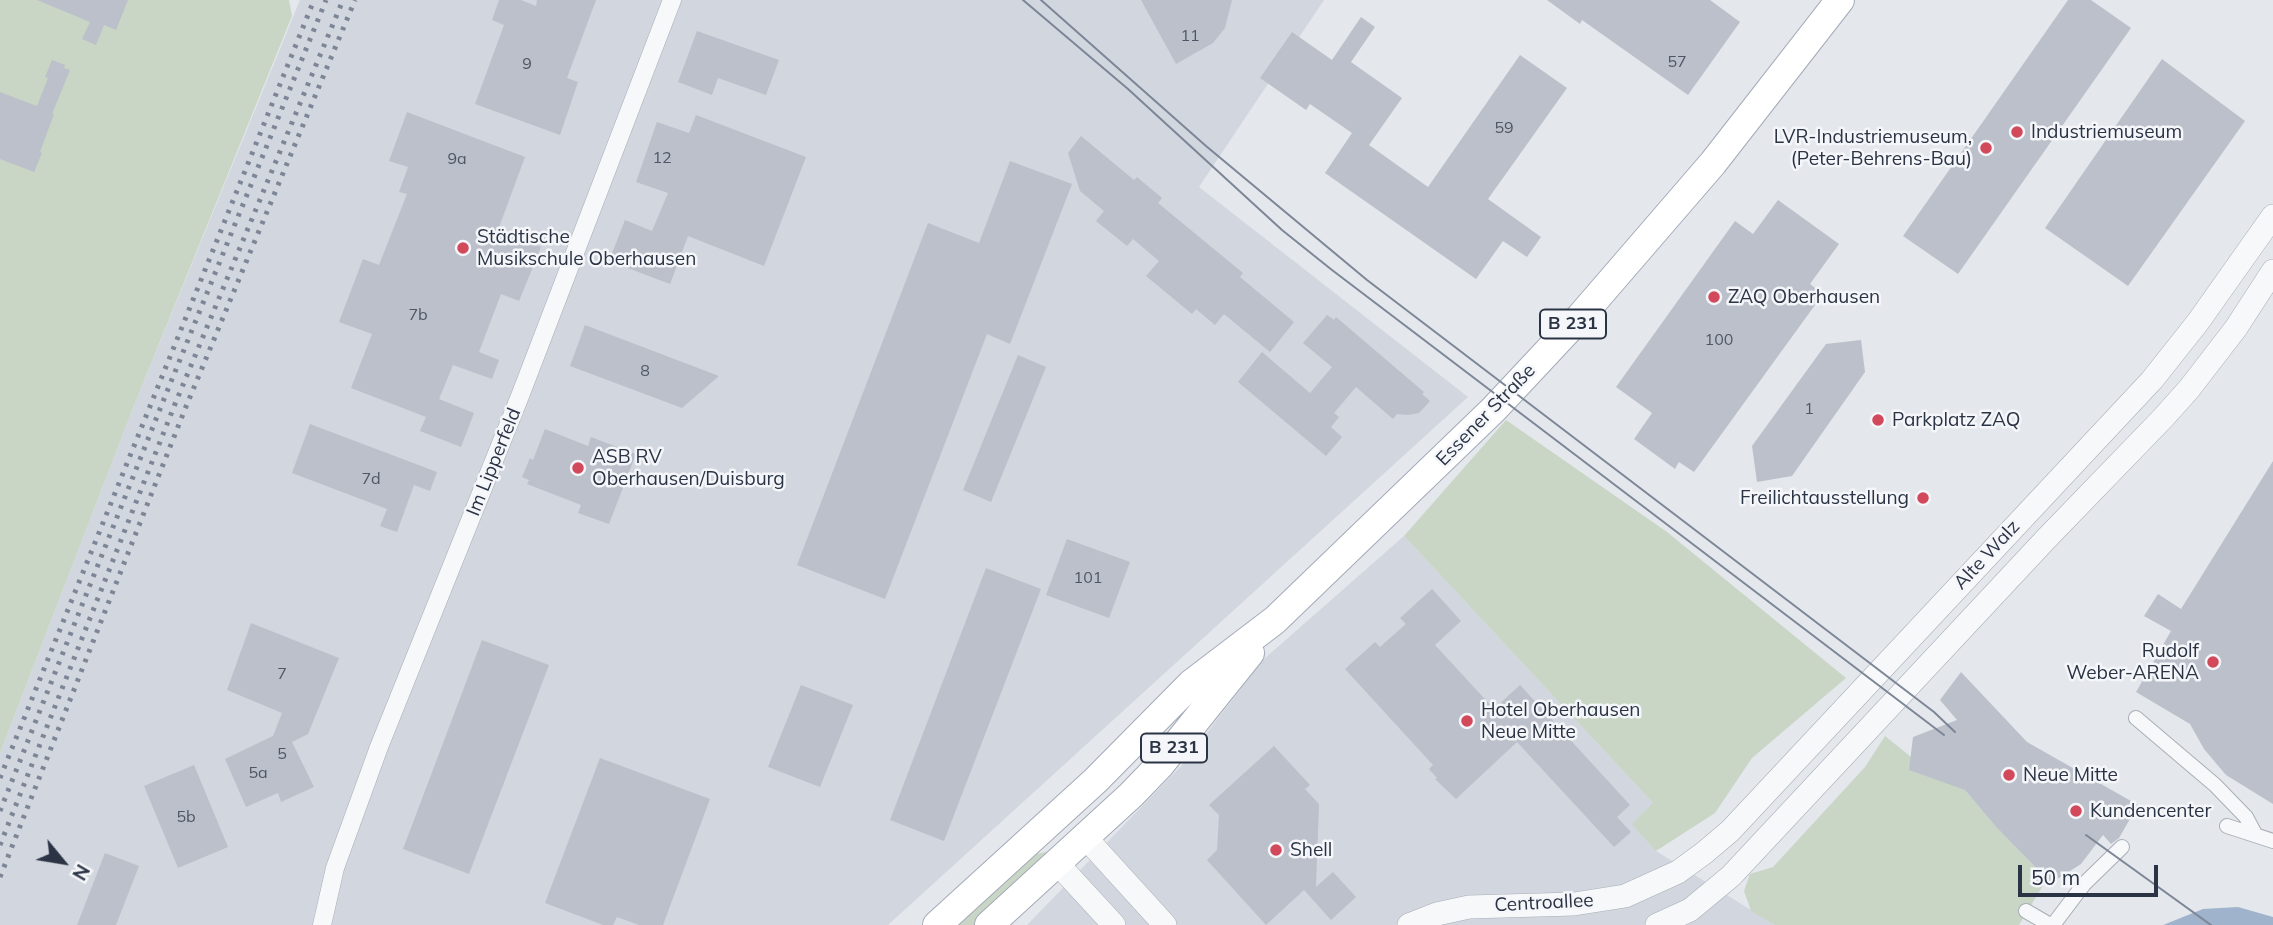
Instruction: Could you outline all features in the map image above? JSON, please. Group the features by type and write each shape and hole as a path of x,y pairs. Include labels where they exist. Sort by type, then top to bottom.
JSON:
{"main road":[{"name":"Essener Straße","path":"937,925 1100,775 1191,684 1275,620 1494,409 1572,325 1713,163 1840,0"},
{"name":"Essener Straße","path":"989,925 1160,765 1275,620"},
{"path":"1051,820 1085,836"},
{"path":"1051,820 1057,863"}],"street":[{"name":"Im Lipperfeld","path":"322,925 335,867 379,747 520,396 672,0"},
{"name":"Alte Walz","path":"1678,872 1730,831 2151,380 2198,322 2273,216"},
{"name":"Alte Walz","path":"1657,925 1690,909 1731,876 2163,418 2222,347 2273,271"},
{"path":"2136,718 2215,785 2246,817 2255,834"},
{"path":"2227,827 2273,841"},
{"path":"1085,836 1165,925"},
{"path":"2026,911 2051,925 2084,884 2122,847"},
{"path":"1057,863 1114,925"},
{"name":"Centroallee","path":"1409,925 1437,914 1469,907 1596,902 1625,895 1678,872"}],"shaded area":[{"path":"300,0 1324,0 1199,187 1468,397 888,925 0,925 0,753 133,408"},
{"path":"1404,536 1653,803 1656,851 1775,925 1027,925 1181,766 1264,659"}],"green space":[{"path":"0,0 289,0 292,16 133,408 0,753"},
{"path":"1506,420 1667,532 1846,678 1752,758 1715,813 1656,851 1632,824 1653,803 1404,536"},
{"path":"1885,736 1911,757 1965,790 1996,827 2047,879 2019,925 1775,925 1751,911 1744,891 1750,874 1773,867 1865,767"},
{"path":"1050,851 978,925 952,925 1028,856"}],"water":[{"path":"2238,907 2273,917 2273,925 2163,925 2203,909"}],"building":[{"path":"37,0 128,0 116,30 104,25 96,45 82,39 90,22"},
{"path":"499,0 521,0 536,6 537,0 596,0 567,78 578,82 560,135 475,104 504,25 492,20"},
{"path":"1141,0 1232,0 1225,28 1213,43 1176,64"},
{"path":"1547,0 1710,0 1740,22 1688,95 1582,20 1580,24"},
{"name":"Industriemuseum","path":"2068,0 2091,0 2131,28 1958,274 1903,236"},
{"path":"1361,17 1375,27 1351,62 1402,98 1369,145 1428,187 1520,55 1567,88 1488,199 1541,237 1527,257 1503,241 1476,279 1325,173 1352,133 1310,104 1306,110 1260,78 1292,32 1332,60"},
{"path":"697,31 779,60 766,95 718,78 712,95 678,82"},
{"path":"2162,59 2245,121 2128,286 2045,228"},
{"path":"52,60 70,70 52,114 34,172 0,159 0,92 37,106"},
{"path":"407,112 525,157 498,230 541,247 519,301 501,294 479,352 499,360 492,379 453,365 439,399 474,413 461,447 420,431 426,417 351,388 372,334 339,322 363,259 379,265 407,194 399,192 408,167 389,161"},
{"path":"696,115 806,157 764,266 688,236 670,284 609,261 625,220 652,231 668,193 636,182 657,122 689,133"},
{"path":"1081,136 1134,180 1137,177 1162,198 1158,203 1243,273 1240,277 1294,322 1270,352 1224,314 1215,325 1196,309 1192,314 1146,276 1159,261 1133,239 1127,246 1096,221 1104,211 1080,191 1068,153"},
{"path":"1010,161 1072,184 1010,344 987,334 885,599 797,565 928,223 979,243"},
{"path":"1778,200 1839,244 1810,284 1823,294 1694,472 1679,462 1675,469 1634,439 1652,413 1616,387 1735,221 1753,234"},
{"path":"1327,315 1334,320 1336,317 1424,392 1422,394 1430,401 1419,413 1397,414 1393,419 1356,387 1334,413 1339,417 1331,427 1342,437 1326,456 1238,382 1262,352 1310,393 1332,367 1303,343"},
{"path":"585,325 719,376 682,408 570,366"},
{"name":"ZAQ Oberhausen","path":"1861,340 1865,372 1792,476 1757,482 1752,446 1826,344"},
{"path":"1018,355 1046,367 991,502 963,490"},
{"path":"310,424 437,472 430,491 414,485 397,532 380,526 387,509 292,473"},
{"name":"ASB RV Oberhausen/Duisburg","path":"545,429 588,446 591,437 636,454 609,524 578,513 581,505 527,484 529,480 522,477 530,458 533,460"},
{"name":"Rudolf Weber-ARENA","path":"2273,461 2273,804 2226,775 2204,749 2190,724 2136,692 2171,631 2144,616 2158,594 2181,609"},
{"path":"1067,539 1130,562 1109,618 1046,595"},
{"path":"986,568 1041,589 944,841 890,820"},
{"name":"Hotel Oberhausen Neue Mitte","path":"1432,589 1461,621 1435,645 1494,709 1520,685 1630,805 1617,817 1631,832 1614,847 1517,742 1456,799 1435,779 1437,778 1429,769 1433,765 1345,669 1375,642 1380,647 1406,624 1400,618"},
{"path":"251,623 339,658 308,734 292,742 314,787 281,802 278,793 246,807 225,759 273,736 282,713 227,690"},
{"path":"482,640 549,665 469,874 403,849"},
{"path":"1961,672 2027,742 2138,805 2119,838 2111,844 2103,835 2081,864 2051,883 1996,827 1965,790 1909,770 1913,737 1957,720 1940,700"},
{"path":"801,685 853,705 820,787 768,767"},
{"path":"1274,746 1310,785 1305,789 1319,804 1316,887 1333,872 1356,897 1331,920 1304,890 1266,925 1207,860 1217,850 1219,815 1209,805"},
{"path":"600,758 710,799 663,925 639,925 617,917 613,925 603,925 545,903"},
{"path":"194,765 228,847 178,868 144,786"},
{"path":"105,853 139,866 116,925 77,925"}],"tram line":[{"path":"1023,0 1128,89 1282,230 1332,270 1944,735"},
{"path":"1041,0 1206,146 1367,280 1934,712 1955,732"},
{"path":"2086,835 2211,925"}],"railway":[{"path":"0,778 314,0"},
{"path":"0,811 326,0"},
{"path":"0,845 175,404 343,0"},
{"path":"0,877 185,409 355,0"}],"place":[{"name":"Industriemuseum","path":"2017,132"},
{"name":"LVR-Industriemuseum, (Peter-Behrens-Bau)","path":"1986,148"},
{"name":"Städtische Musikschule Oberhausen","path":"463,248"},
{"name":"ZAQ Oberhausen","path":"1714,297"},
{"name":"Parkplatz ZAQ","path":"1878,420"},
{"name":"ASB RV Oberhausen/Duisburg","path":"578,468"},
{"name":"Freilichtausstellung","path":"1923,498"},
{"name":"Rudolf Weber-ARENA","path":"2213,662"},
{"name":"Hotel Oberhausen Neue Mitte","path":"1467,721"},
{"name":"Neue Mitte","path":"2009,775"},
{"name":"Kundencenter","path":"2076,811"},
{"name":"Shell","path":"1276,850"}]}
